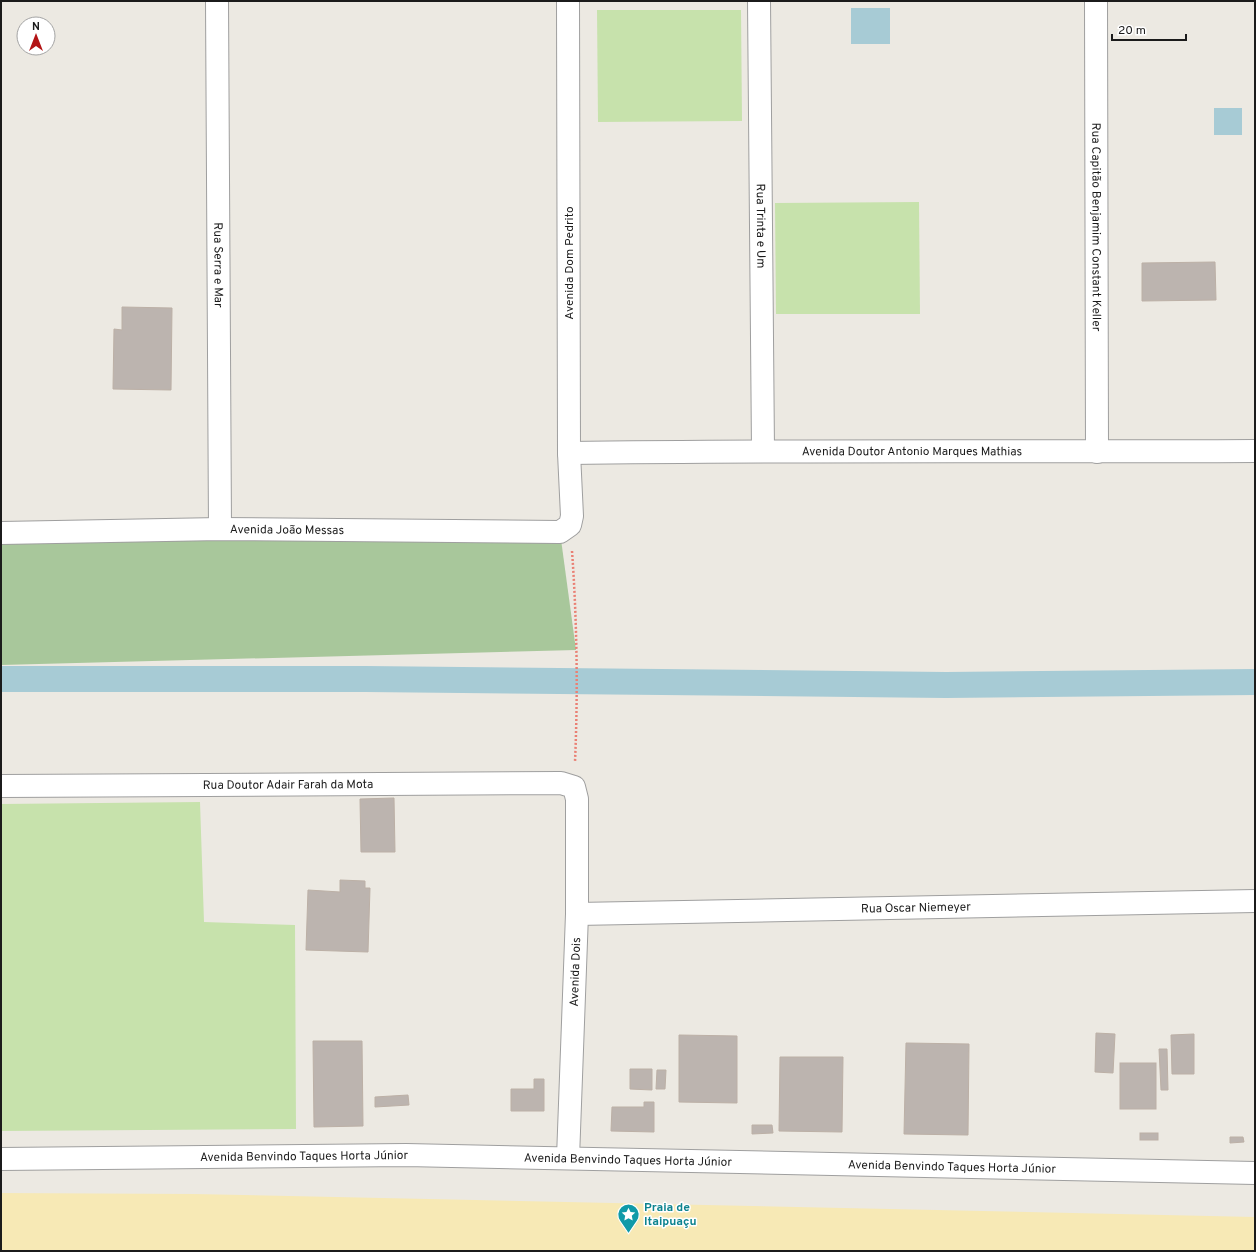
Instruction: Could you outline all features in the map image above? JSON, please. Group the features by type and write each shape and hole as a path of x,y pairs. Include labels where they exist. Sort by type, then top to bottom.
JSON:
{"street":[{"name":"Rua Serra e Mar","path":"217,1 220,529"},
{"name":"Avenida Dom Pedrito","path":"568,1 569,452 572,516 570,525"},
{"name":"Rua Trinta e Um","path":"758,1 763,450"},
{"name":"Rua Capitão Benjamim Constant Keller","path":"1096,1 1097,452"},
{"name":"Avenida Doutor Antonio Marques Mathias","path":"569,452 763,450 1097,452 1255,451"},
{"name":"Avenida João Messas","path":"1,533 220,529 560,532 570,525"},
{"name":"Rua Doutor Adair Farah da Mota","path":"1,786 561,784 574,787"},
{"name":"Avenida Dois","path":"568,1158 576,914 577,799 574,787"},
{"name":"Rua Oscar Niemeyer","path":"576,914 1255,901"},
{"name":"Avenida Benvindo Taques Horta Júnior","path":"1,1159 406,1155 1255,1173"}],"path":[{"path":"570,525 576,602 577,724 574,787"}],"green space":[{"path":"597,10 741,10 742,121 598,122"},
{"path":"919,202 920,314 776,314 775,203"},
{"path":"560,532 576,650 1,665 1,537"},
{"path":"200,802 204,922 295,925 296,1129 1,1131 1,804"}],"sand":[{"name":"Praia de Itaipuaçu","path":"1,1193 193,1194 1255,1217 1255,1251 1,1251"}],"water":[{"path":"851,8 890,8 890,44 851,44"},
{"path":"1214,108 1242,108 1242,135 1214,135"}],"building":[{"path":"1215,262 1216,300 1142,301 1142,263"},
{"path":"122,307 172,308 171,390 113,389 114,329 122,330"},
{"path":"394,798 395,852 361,852 360,799"},
{"path":"340,880 365,881 365,888 370,888 368,952 306,950 308,890 340,892"},
{"path":"1096,1033 1115,1034 1113,1073 1095,1072"},
{"path":"1194,1034 1194,1074 1172,1074 1171,1035"},
{"path":"679,1035 737,1036 737,1103 679,1102"},
{"path":"313,1041 362,1041 363,1126 314,1127"},
{"path":"906,1043 969,1044 968,1135 904,1134"},
{"path":"1159,1049 1167,1049 1168,1090 1161,1090"},
{"path":"780,1057 843,1057 842,1132 779,1131"},
{"path":"1120,1063 1156,1063 1156,1109 1120,1109"},
{"path":"630,1069 652,1069 652,1090 630,1089"},
{"path":"657,1070 666,1070 665,1089 656,1089"},
{"path":"534,1079 544,1079 544,1111 511,1111 511,1089 534,1089"},
{"path":"408,1095 409,1105 375,1107 375,1097"},
{"path":"644,1102 654,1102 654,1132 611,1131 612,1107 644,1107"},
{"path":"752,1125 772,1125 773,1133 752,1134"},
{"path":"1140,1133 1158,1133 1158,1140 1140,1140"},
{"path":"1230,1137 1243,1137 1244,1142 1230,1143"}],"waterway":[{"path":"1,679 366,679 946,685 1255,682"}],"place":[{"name":"Praia de Itaipuaçu","path":"628,1234"}]}
